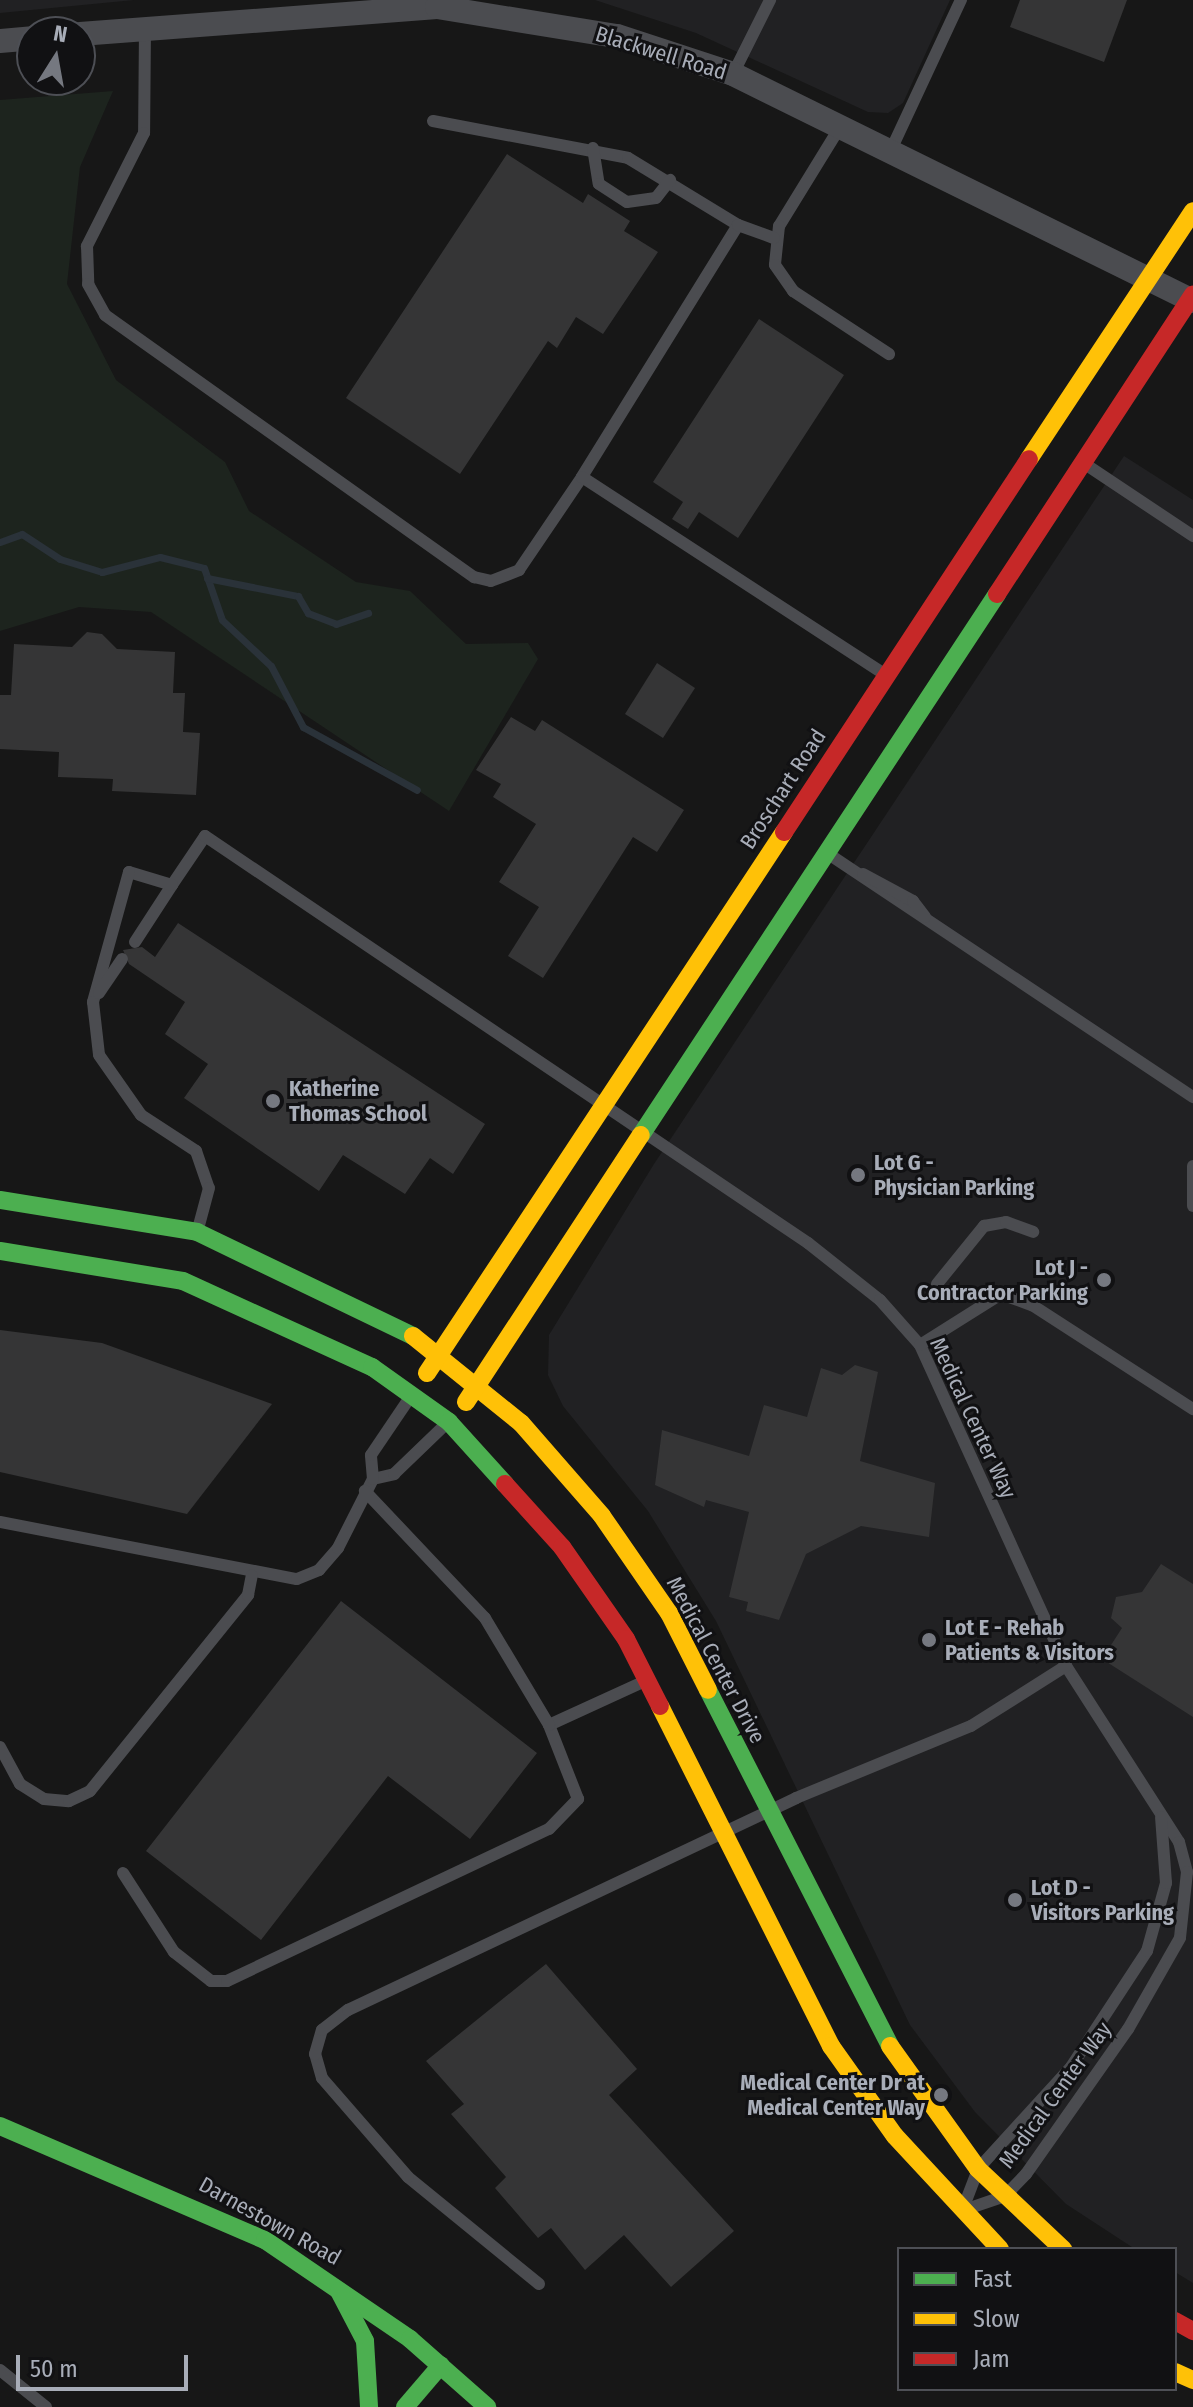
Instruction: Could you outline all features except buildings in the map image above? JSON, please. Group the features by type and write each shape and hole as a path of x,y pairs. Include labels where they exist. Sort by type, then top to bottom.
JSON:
{"street":[{"name":"Blackwell Road","path":"96,33 437,4 617,36 733,74 1192,299"},
{"name":"Broschart Road","path":"413,1393 604,1109 1193,211"},
{"path":"449,1422 481,1385 823,851 1192,299"},
{"name":"Medical Center Drive","path":"0,1200 197,1232 398,1324 481,1385 602,1516 669,1613 875,2021 978,2169 1061,2247"},
{"path":"0,1251 183,1281 372,1367 413,1393 449,1422 562,1547 647,1680 831,2046 961,2212 998,2247"},
{"name":"Darnestown Road","path":"0,2126 168,2193 336,2284 441,2365 487,2407"},
{"path":"336,2284 365,2341 369,2407"},
{"path":"405,2407 441,2365"}],"lane":[{"path":"733,74 770,0"},
{"path":"890,152 961,0"},
{"path":"145,28 141,143 100,208 87,246 88,284 105,315 474,577 491,581 519,570 582,477 738,225"},
{"path":"433,121 593,148 670,180 738,225 774,238"},
{"path":"840,127 774,238 775,265 787,284 889,354"},
{"path":"593,148 599,184 627,202 656,198 670,180"},
{"path":"1082,462 1193,536"},
{"path":"582,477 887,676"},
{"name":"Medical Center Way","path":"172,885 205,836 471,1010 604,1109 846,1270 920,1345 1066,1666 1161,1814 1187,1872 1180,1938 1119,2042 1005,2196 961,2212"},
{"path":"823,851 849,867 885,897 925,917 1193,1097"},
{"path":"135,942 172,885 129,872 93,1002 99,1055 117,1090 196,1151 206,1170 197,1232"},
{"path":"93,1002 122,959"},
{"path":"1193,1166 1193,1206"},
{"path":"937,1284 984,1226 1006,1222 1033,1232"},
{"path":"920,1345 1001,1294 1032,1305 1193,1409"},
{"path":"0,1522 252,1575 297,1579 319,1570 373,1479 371,1455 413,1393"},
{"path":"373,1479 394,1474 449,1422"},
{"path":"123,1873 174,1952 211,1981 227,1981 566,1816 578,1799 574,1780 549,1725 485,1618 365,1491"},
{"path":"0,1747 20,1784 44,1799 69,1801 90,1791 248,1595 252,1575"},
{"path":"539,2284 408,2177 322,2078 316,2042 348,2010 769,1811 971,1726 1066,1666"},
{"path":"549,1725 647,1680"},
{"name":"Medical Center Way","path":"961,2212 978,2169 1071,2067 1147,1951 1166,1883 1161,1814"},
{"path":"0,2370 46,2407"}],"shaded area":[{"path":"0,0 134,0 0,13"},
{"path":"595,0 950,0 903,103 888,113 868,112 696,33"},
{"path":"113,91 80,167 67,284 116,380 225,462 249,511 356,582 410,591 466,644 528,643 538,659 449,811 151,612 79,607 0,631 0,100 96,96 96,92"},
{"path":"1124,456 1193,500 1193,2283 1177,2273 1177,2247 1132,2247 1066,2204 975,2112 910,2025 716,1621 648,1511 563,1406 548,1375 549,1335 654,1164"}],"waterway":[{"path":"0,542 22,534 60,559 102,572 160,557 204,568 222,620 271,666 303,727 417,790"},
{"path":"207,578 298,596 308,613 336,624 368,613"}],"traffic: fast":[{"path":"641,1135 997,594"},
{"path":"0,1200 197,1232 413,1336"},
{"path":"0,1251 183,1281 372,1367 449,1422 505,1484"},
{"path":"708,1690 890,2046"},
{"path":"0,2126 265,2240 410,2339 487,2407"},
{"path":"339,2291 365,2341 369,2407"},
{"path":"405,2407 441,2365"}],"traffic: slow":[{"path":"1029,459 1193,211"},
{"path":"427,1373 784,832"},
{"path":"466,1402 641,1135"},
{"path":"413,1336 521,1423 602,1516 669,1613 708,1690"},
{"path":"660,1706 831,2046 895,2136 998,2247"},
{"path":"890,2046 978,2169 1061,2247"},
{"path":"1177,2373 1193,2380"}],"traffic: jam":[{"path":"997,594 1193,295"},
{"path":"784,832 1029,459"},
{"path":"505,1484 562,1547 626,1639 660,1706"},
{"path":"1177,2322 1193,2331"}],"place":[{"name":"Katherine Thomas School","path":"273,1101"},
{"name":"Lot G - Physician Parking","path":"858,1175"},
{"name":"Lot J - Contractor Parking","path":"1104,1280"},
{"name":"Lot E - Rehab Patients & Visitors","path":"929,1640"},
{"name":"Lot D - Visitors Parking","path":"1015,1900"},
{"name":"Medical Center Dr at Medical Center Way","path":"941,2095"}]}
